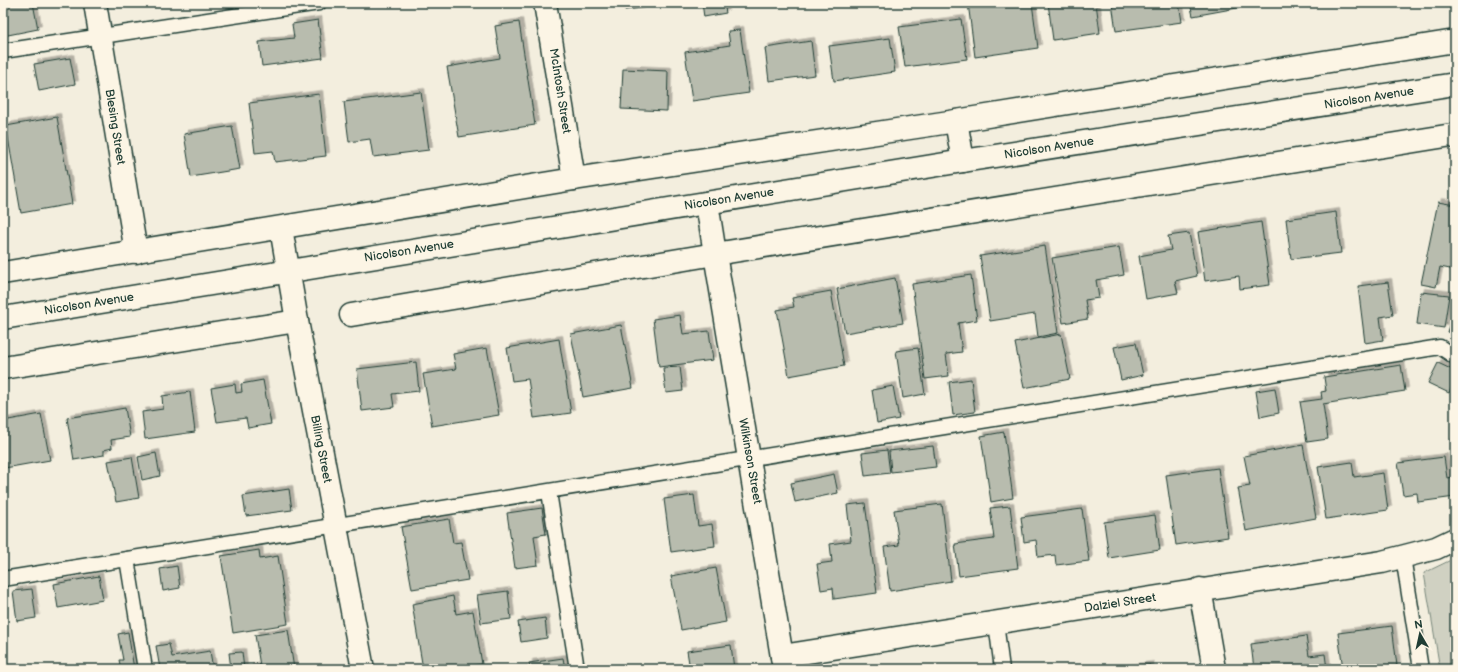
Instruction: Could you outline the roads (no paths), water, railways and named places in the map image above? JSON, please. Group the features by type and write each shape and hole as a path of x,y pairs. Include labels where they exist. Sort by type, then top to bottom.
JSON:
{"street":[{"name":"Blesing Street","path":"95,3 136,252"},
{"name":"McIntosh Street","path":"545,3 574,179"},
{"path":"3,273 574,179 956,121 1453,42"},
{"name":"Nicolson Avenue","path":"3,318 963,161 1455,84"},
{"path":"1406,92 1455,100"},
{"path":"956,121 963,161"},
{"path":"351,315 715,254 1452,135 1455,137"},
{"name":"Wilkinson Street","path":"707,203 783,662"},
{"name":"Billing Street","path":"281,228 335,526 363,669"},
{"path":"3,368 297,321"},
{"name":"Dalziel Street","path":"783,662 996,623 1200,589 1382,562 1436,548 1455,539"},
{"path":"1200,589 1214,669"}],"lane":[{"path":"3,51 317,3"},
{"path":"3,579 1440,348 1455,357"},
{"path":"549,492 577,669"},
{"path":"1403,557 1421,669"},
{"path":"127,559 145,669"},
{"path":"996,623 1002,669"}]}
